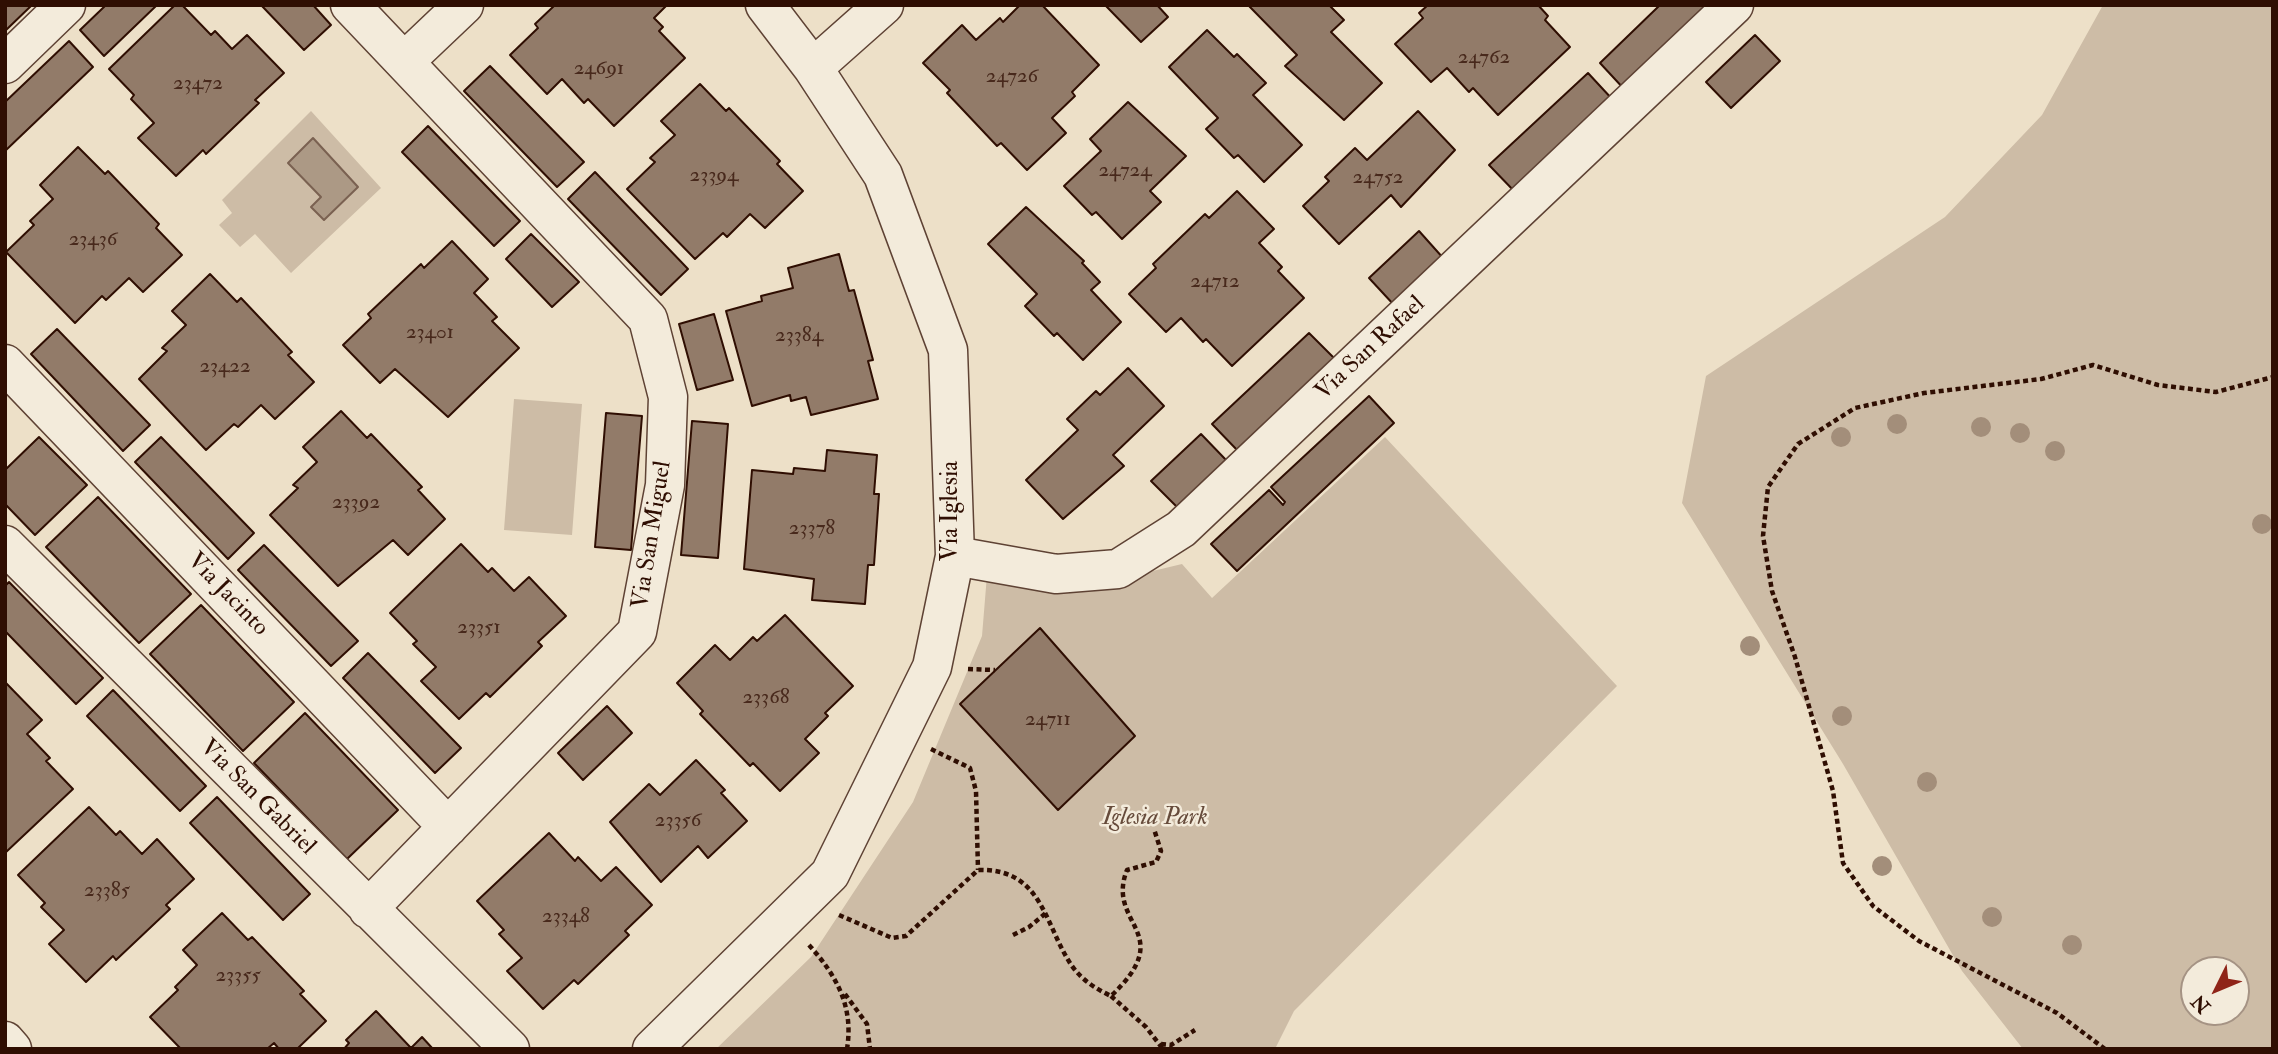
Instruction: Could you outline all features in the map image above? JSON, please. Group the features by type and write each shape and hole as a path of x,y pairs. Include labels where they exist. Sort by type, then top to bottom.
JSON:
{"street":[{"path":"5,64 66,5"},
{"name":"Via San Miguel","path":"350,5 648,319 668,397 665,485 637,632 368,909"},
{"path":"405,61 464,5"},
{"name":"Via Iglesia","path":"652,1049 830,874 932,667 955,556 948,350 883,175 813,68 765,5"},
{"path":"813,68 884,5"},
{"name":"Via San Rafael","path":"955,556 1056,574 1118,569 1181,529 1734,5"},
{"name":"Via Jacinto","path":"10,380 448,827"},
{"name":"Via San Gabriel","path":"5,545 510,1049"},
{"path":"5,1041 12,1049"}],"path":[{"path":"2105,1049 2057,1013 1919,941 1873,906 1843,863 1833,791 1795,657 1772,590 1763,536 1768,487 1798,444 1855,408 1924,393 2041,379 2093,365 2158,385 2216,393 2273,377"},
{"path":"900,733 970,768 976,791 978,870"},
{"path":"1111,996 1137,965 1142,953 1122,884 1127,870 1156,862 1161,851 1154,829"},
{"path":"798,905 898,938 906,936 978,870 990,869 1024,883 1046,913 1072,965 1097,989 1111,996 1146,1027 1161,1046 1171,1045 1195,1030"},
{"path":"798,905 826,965 867,1024 870,1049"},
{"path":"1013,935 1029,928 1046,913"},
{"path":"841,989 847,1014 847,1049"}],"green space":[{"path":"2103,5 2273,5 2273,1049 2023,1049 1962,971 1843,764 1682,503 1706,376 1945,217 2042,115"},
{"path":"311,111 381,188 291,273 255,234 240,247 219,225 232,213 222,200"},
{"path":"514,399 582,404 572,535 504,530"},
{"name":"Iglesia Park","path":"1385,437 1617,686 1294,1011 1275,1049 716,1049 811,957 913,802 982,636 987,575 1082,588 1182,564 1212,598"}],"shaded area":[{"path":"313,138 358,187 324,220 311,207 321,197 288,163"}],"building":[{"path":"5,5 32,5 5,31"},
{"path":"106,5 157,5 104,56 80,30"},
{"path":"175,5 182,5 211,35 215,31 232,49 247,35 284,73 255,100 259,103 206,154 203,150 176,176 138,138 154,123 131,99 134,95 109,69"},
{"path":"261,5 313,5 331,25 304,50"},
{"path":"555,5 667,5 654,18 663,27 659,31 685,58 614,126 588,99 584,103 562,79 547,94 510,55 538,28 535,24"},
{"path":"1020,5 1042,5 1099,65 1072,92 1075,96 1052,118 1066,133 1027,170 1001,143 997,146 947,93 950,90 923,63 962,25 976,40 1000,18 1003,22"},
{"path":"1105,5 1157,5 1168,17 1141,42"},
{"path":"1248,5 1329,5 1344,20 1331,32 1382,83 1344,120 1285,66 1297,55"},
{"path":"1428,5 1538,5 1548,16 1545,20 1570,47 1498,115 1473,88 1469,92 1447,68 1431,82 1395,44 1423,18 1419,13"},
{"path":"1660,5 1715,5 1625,90 1600,63"},
{"path":"1207,30 1234,57 1237,54 1266,83 1253,95 1302,145 1264,182 1238,155 1234,158 1206,129 1218,118 1169,67"},
{"path":"1755,35 1780,61 1731,108 1706,82"},
{"path":"69,41 93,67 5,151 5,102"},
{"path":"490,66 584,162 557,187 464,91"},
{"path":"1588,73 1613,100 1515,192 1489,165"},
{"path":"700,84 726,111 729,108 780,161 777,164 803,191 765,228 750,214 727,237 723,233 695,259 627,189 655,162 650,158 675,135 661,121"},
{"path":"1128,102 1186,156 1150,191 1161,202 1122,239 1096,212 1092,215 1064,186 1101,151 1090,139"},
{"path":"1418,111 1455,150 1401,207 1391,195 1339,244 1303,206 1329,181 1325,177 1355,148 1367,160"},
{"path":"428,126 520,221 494,246 402,152"},
{"path":"78,147 105,174 108,171 159,224 156,228 182,255 143,292 129,278 106,300 102,296 75,323 6,252 34,225 30,221 53,199 40,185"},
{"path":"595,172 688,269 661,295 568,199"},
{"path":"1237,191 1274,229 1259,243 1282,267 1278,271 1304,298 1232,366 1206,339 1203,342 1181,318 1166,332 1129,294 1156,268 1153,264 1205,214 1209,218"},
{"path":"1026,207 1084,261 1082,263 1100,282 1091,290 1121,322 1083,360 1057,333 1054,336 1025,306 1037,294 988,244"},
{"path":"1419,231 1444,259 1394,305 1369,278"},
{"path":"531,234 579,282 552,307 506,259"},
{"path":"452,241 488,279 474,293 497,317 492,321 519,348 448,417 395,369 380,383 343,345 371,318 368,314 421,264 424,268"},
{"path":"839,254 849,291 854,290 873,360 868,361 878,399 811,415 806,397 791,401 790,395 752,406 726,311 762,301 761,296 793,288 788,268"},
{"path":"210,274 237,302 241,298 292,352 288,355 314,382 275,419 261,405 238,427 234,424 206,450 139,379 167,351 162,348 186,325 172,311"},
{"path":"714,314 733,380 697,390 679,324"},
{"path":"57,329 150,425 123,451 31,354"},
{"path":"1309,333 1336,360 1238,451 1212,424"},
{"path":"1128,368 1164,406 1113,455 1124,466 1063,519 1026,480 1078,430 1067,419 1096,391 1100,395"},
{"path":"1369,396 1394,423 1237,571 1211,544 1269,490 1283,505 1285,502 1271,487"},
{"path":"341,411 367,438 371,434 422,487 418,490 445,519 408,555 393,540 338,586 270,515 298,488 293,485 317,462 303,447"},
{"path":"606,413 642,416 631,550 595,547"},
{"path":"692,421 728,424 718,558 681,555"},
{"path":"1201,434 1227,461 1177,507 1151,481"},
{"path":"39,437 87,485 35,535 5,504 5,470"},
{"path":"161,437 254,533 228,559 135,462"},
{"path":"827,450 877,455 874,494 879,494 874,565 868,565 865,604 812,600 814,579 744,569 752,470 793,474 794,468 825,471"},
{"path":"98,497 191,594 139,643 46,547"},
{"path":"461,544 488,572 492,568 514,591 529,577 566,616 538,642 542,646 490,697 486,693 459,719 421,681 436,667 413,644 417,641 390,613"},
{"path":"264,545 358,641 331,666 238,570"},
{"path":"9,582 103,678 76,704 5,631 5,586"},
{"path":"201,605 294,702 243,751 150,654"},
{"path":"785,615 853,686 825,713 828,716 805,739 819,753 780,791 753,763 750,766 700,714 703,711 677,683 715,645 730,660 753,637 757,641"},
{"path":"1040,628 1135,736 1058,810 960,704"},
{"path":"368,653 461,748 435,773 343,678"},
{"path":"5,682 42,720 27,734 50,758 46,761 73,789 5,853"},
{"path":"113,690 206,786 180,811 87,716"},
{"path":"607,706 632,733 583,780 558,753"},
{"path":"305,713 398,810 347,859 254,763"},
{"path":"696,760 725,790 721,793 747,821 708,858 698,846 661,882 610,822 649,784 660,795"},
{"path":"217,797 310,894 283,920 190,823"},
{"path":"89,807 116,835 120,831 142,854 157,839 194,879 166,905 170,909 116,960 113,956 86,982 49,944 64,930 41,907 45,903 18,875"},
{"path":"549,833 575,861 578,857 601,881 616,867 652,905 625,931 629,935 578,984 574,980 543,1009 507,971 522,958 499,934 504,930 477,901"},
{"path":"222,913 248,940 252,937 304,991 300,994 326,1021 297,1049 279,1049 274,1043 267,1049 181,1049 150,1017 178,990 175,987 197,965 183,950"},
{"path":"376,1011 411,1048 422,1037 433,1049 344,1049 349,1043 346,1040"}]}
